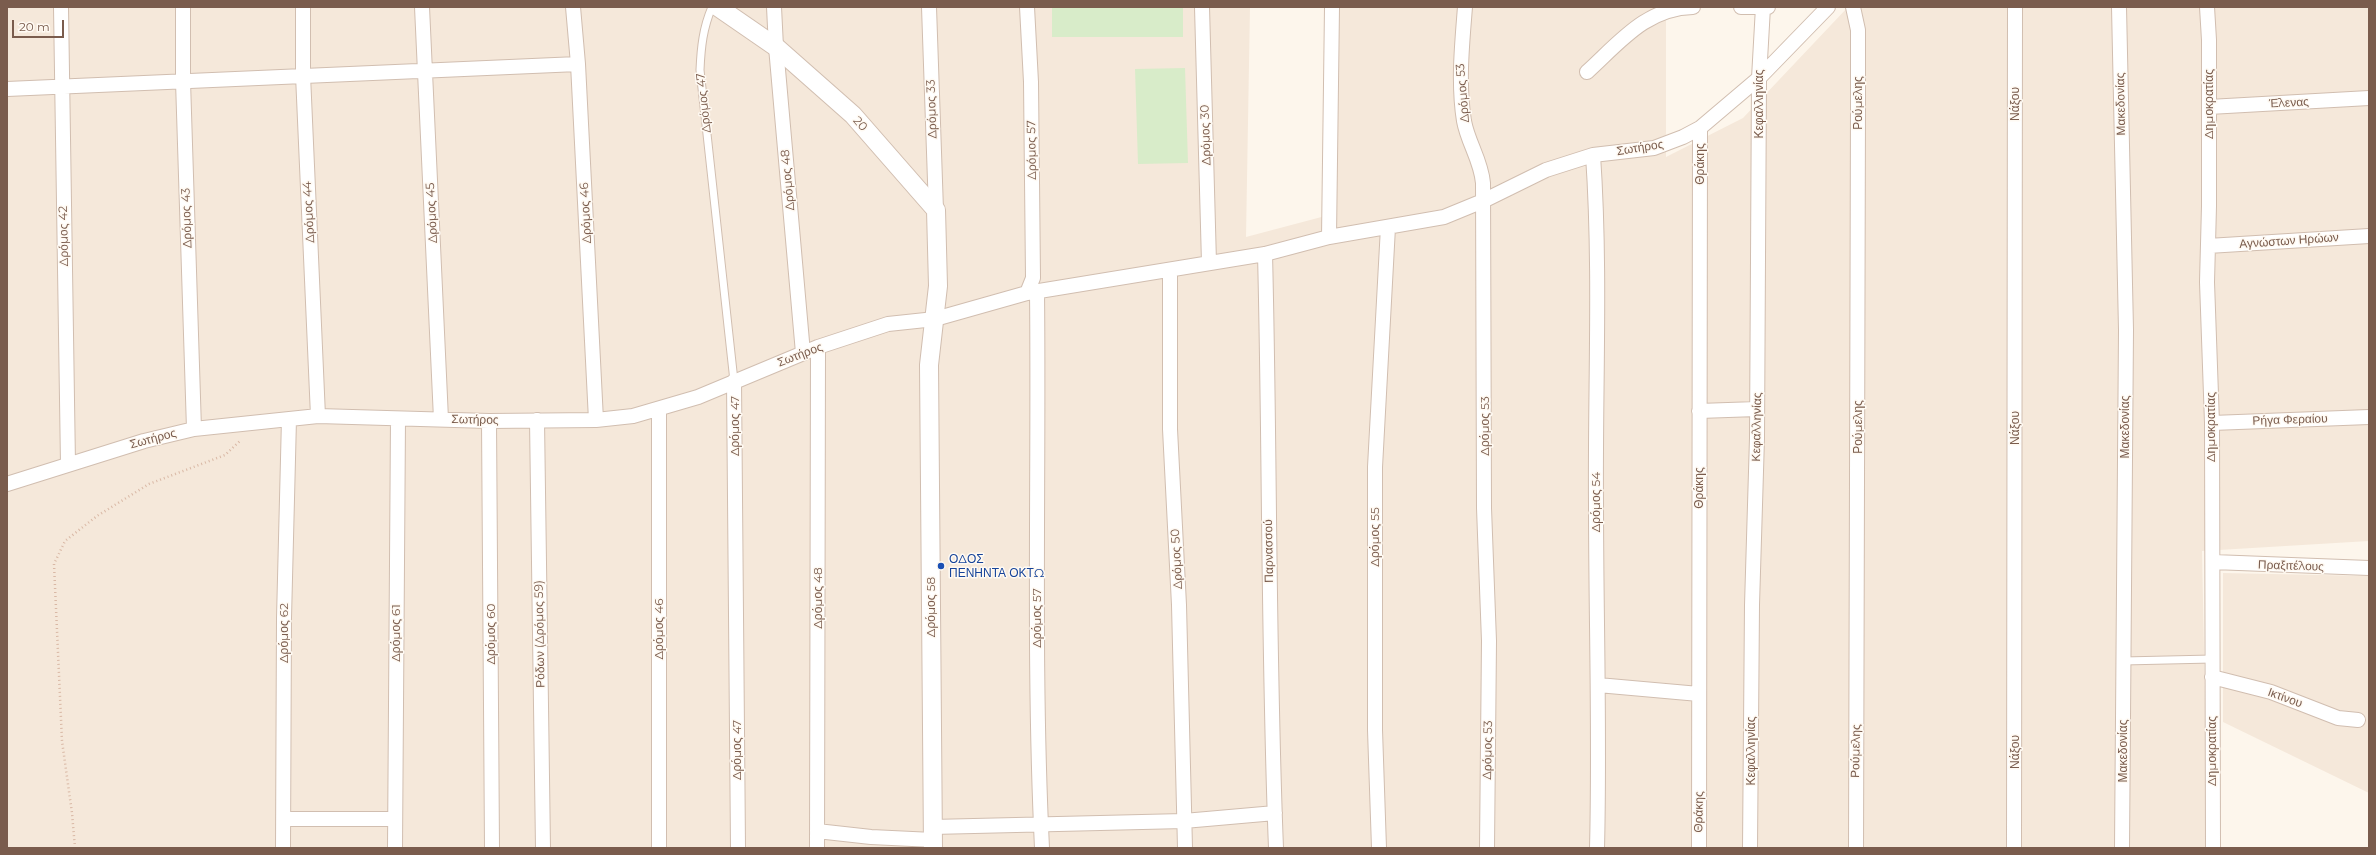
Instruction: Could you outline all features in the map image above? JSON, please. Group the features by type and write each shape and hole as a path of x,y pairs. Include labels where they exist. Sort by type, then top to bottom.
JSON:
{"street":[{"name":"Δρόμος 42","path":"61,7 68,464"},
{"name":"Δρόμος 43","path":"183,7 183,81 194,429"},
{"name":"Δρόμος 44","path":"304,7 303,75 318,416"},
{"name":"Δρόμος 45","path":"422,7 441,419"},
{"name":"Δρόμος 46","path":"573,7 578,64 596,420"},
{"name":"20","path":"718,7 776,47 853,115 936,210"},
{"name":"Δρόμος 48","path":"774,7 776,47 803,353"},
{"name":"Δρόμος 33","path":"929,7 936,210"},
{"name":"Δρόμος 57","path":"1027,7 1031,82 1032,292 1039,451 1036,615 1042,848"},
{"name":"Δρόμος 30","path":"1202,7 1209,263"},
{"path":"1329,237 1332,7"},
{"name":"Δρόμος 53","path":"1464,7 1460,62 1462,108 1469,137 1482,168 1483,201 1484,508 1489,641 1487,848"},
{"path":"1587,72 1654,11 1676,7 1693,7"},
{"path":"1741,7 1764,7"},
{"name":"Κεφαλληνίας","path":"1750,848 1752,605 1757,409 1759,78 1764,7"},
{"name":"Σωτήρος","path":"7,484 144,440 194,429 255,422 318,416 489,421 596,420 633,416 698,397 818,347 888,324 935,319 1032,292 1265,254 1329,237 1444,216 1483,201 1546,170 1592,156 1669,144 1700,128 1759,78 1828,7"},
{"name":"Ρούμελης","path":"1853,7 1858,30 1856,848"},
{"name":"Νάξου","path":"2014,848 2015,7"},
{"name":"Μακεδονίας","path":"2119,7 2126,330 2122,848"},
{"name":"Δημοκρατίας","path":"2207,7 2209,107 2207,282 2212,423 2213,562 2213,848"},
{"path":"7,89 425,69 578,64"},
{"name":"Έλενας","path":"2209,107 2369,98"},
{"name":"Θράκης","path":"1699,848 1700,128"},
{"name":"Δρόμος 54","path":"1592,156 1596,212 1598,685 1597,848"},
{"name":"Δρόμος 58","path":"933,838 929,365 938,286 936,210"},
{"name":"Δρόμος 55","path":"1379,848 1375,730 1375,467 1388,227"},
{"name":"Αγνώστων Ηρώων","path":"2208,246 2369,236"},
{"name":"Παρνασσού","path":"1265,254 1269,413 1267,499 1276,848"},
{"name":"Δρόμος 50","path":"1170,270 1170,429 1179,605 1185,848"},
{"name":"Δρόμος 48","path":"817,848 818,347"},
{"name":"Δρόμος 47","path":"734,381 738,848"},
{"name":"Δρόμος 46","path":"659,848 660,409"},
{"path":"1700,411 1757,409"},
{"name":"Ρήγα Φεραίου","path":"2212,423 2369,417"},
{"name":"Δρόμος 62","path":"283,848 284,618 289,419"},
{"name":"Δρόμος 61","path":"395,848 398,419"},
{"name":"Ρόδων (Δρόμος 59)","path":"537,420 544,848"},
{"name":"Δρόμος 60","path":"489,421 492,848"},
{"name":"Πραξιτέλους","path":"2213,562 2369,568"},
{"name":"Ικτίνου","path":"2212,677 2270,692 2338,718 2358,720"},
{"path":"1598,685 1699,694"},
{"path":"817,831 871,837 933,838 1041,826 1184,821 1275,813"},
{"path":"284,819 395,819"}],"lane":[{"name":"Δρόμος 47","path":"712,7 705,22 701,42 700,70 734,381"},
{"path":"2123,662 2212,659"}],"path":[{"path":"75,848 72,813 62,741 54,564 65,541 97,516 149,484 225,455 246,436 255,422"}],"shaded area":[{"path":"7,7 1250,7 1246,237 1329,215 1334,7 1666,7 1666,157 1743,118 1848,7 2369,7 2369,541 2202,551 2208,848 7,848"},
{"path":"2223,573 2369,576 2369,793 2223,722"}],"green space":[{"path":"1052,7 1183,7 1183,37 1052,37"},
{"path":"1185,68 1188,163 1138,164 1135,69"}],"place":[{"name":"ΟΔΟΣ ΠΕΝΗΝΤΑ ΟΚΤΩ","path":"941,566"}]}
